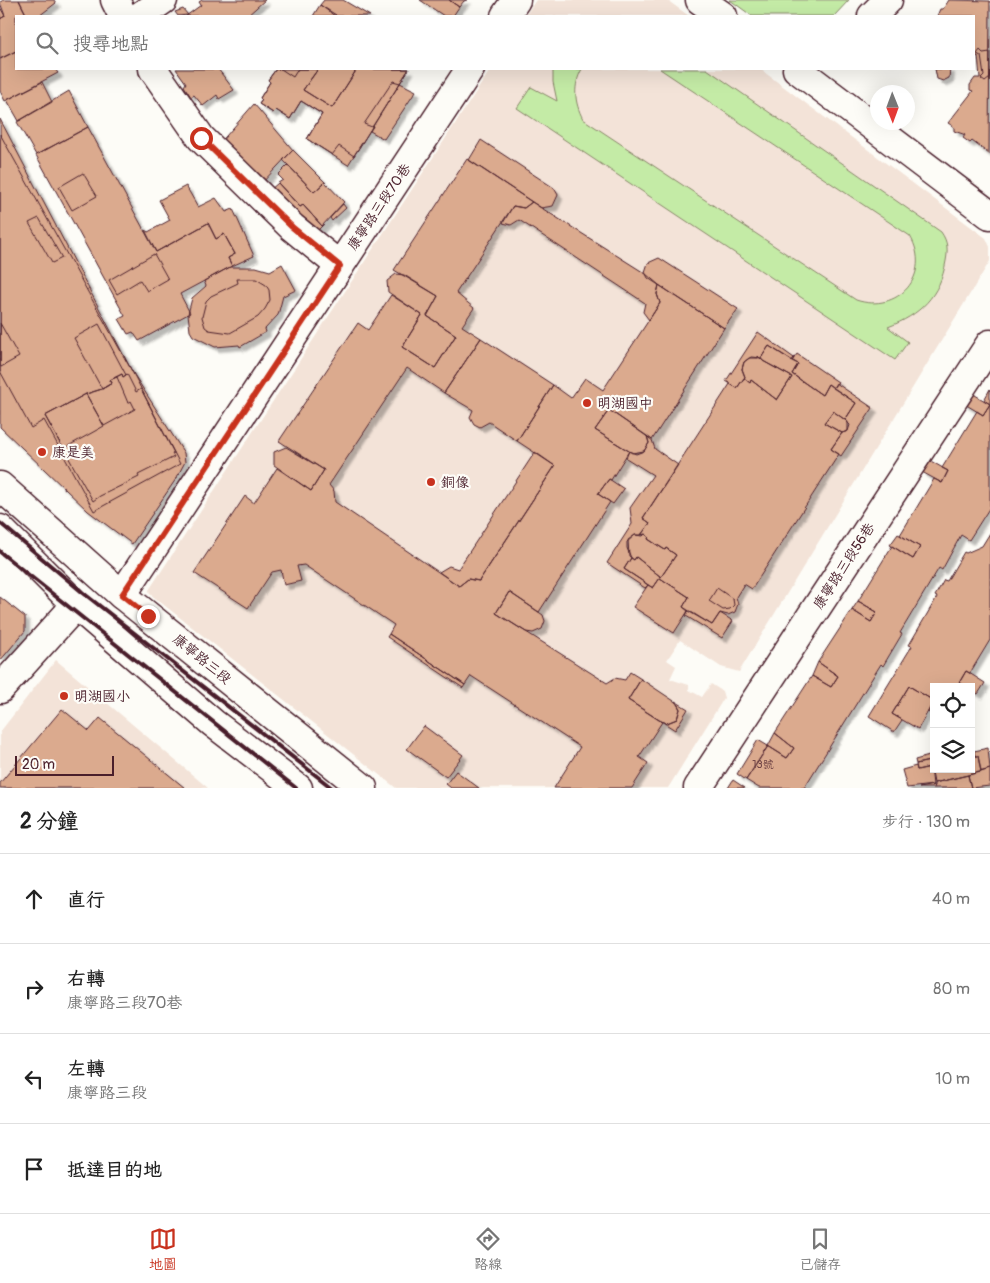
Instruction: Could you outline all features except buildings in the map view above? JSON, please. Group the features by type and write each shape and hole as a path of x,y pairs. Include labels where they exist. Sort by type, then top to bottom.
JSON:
{"street":[{"path":"115,0 122,15"},
{"path":"141,15 163,0"},
{"path":"506,15 516,0"},
{"path":"700,0 722,15"},
{"path":"873,15 888,0"},
{"path":"155,70 201,138 292,227 340,266"},
{"name":"康寧路三段70巷","path":"122,595 469,70"},
{"path":"810,72 990,215"},
{"name":"康寧路三段56巷","path":"698,788 990,344"},
{"name":"康寧路三段","path":"0,486 122,595 362,788"},
{"path":"0,529 76,605 213,722 298,788"},
{"path":"0,689 76,605"}],"shaded area":[{"path":"536,0 667,0 688,15 526,15"},
{"name":"明湖國中","path":"490,70 761,70 986,238 990,247 990,261 739,672 721,667 680,640 667,660 676,666 670,679 689,685 689,690 702,697 711,684 722,691 724,698 668,788 396,788 150,594 149,590"},
{"name":"明湖國小","path":"56,660 208,788 0,788 0,732"}],"green space":[{"path":"730,0 849,0 835,15 751,15"},
{"path":"553,70 582,70 577,81 576,100 583,119 856,300 871,303 885,301 898,296 907,288 914,277 917,264 916,251 910,236 661,70 708,70 941,232 947,246 947,253 939,284 927,303 919,310 910,317 888,327 908,342 895,360 517,108 531,87 557,101 553,82"}],"railway":[{"path":"0,523 82,592 332,788"},
{"path":"0,552 296,788"}],"place":[{"name":"明湖國中","path":"587,403"},
{"name":"康是美","path":"42,452"},
{"name":"銅像","path":"431,482"},
{"name":"明湖國小","path":"64,696"}],"route":[{"path":"148,616 122,595 340,266 292,227 201,138"}]}
